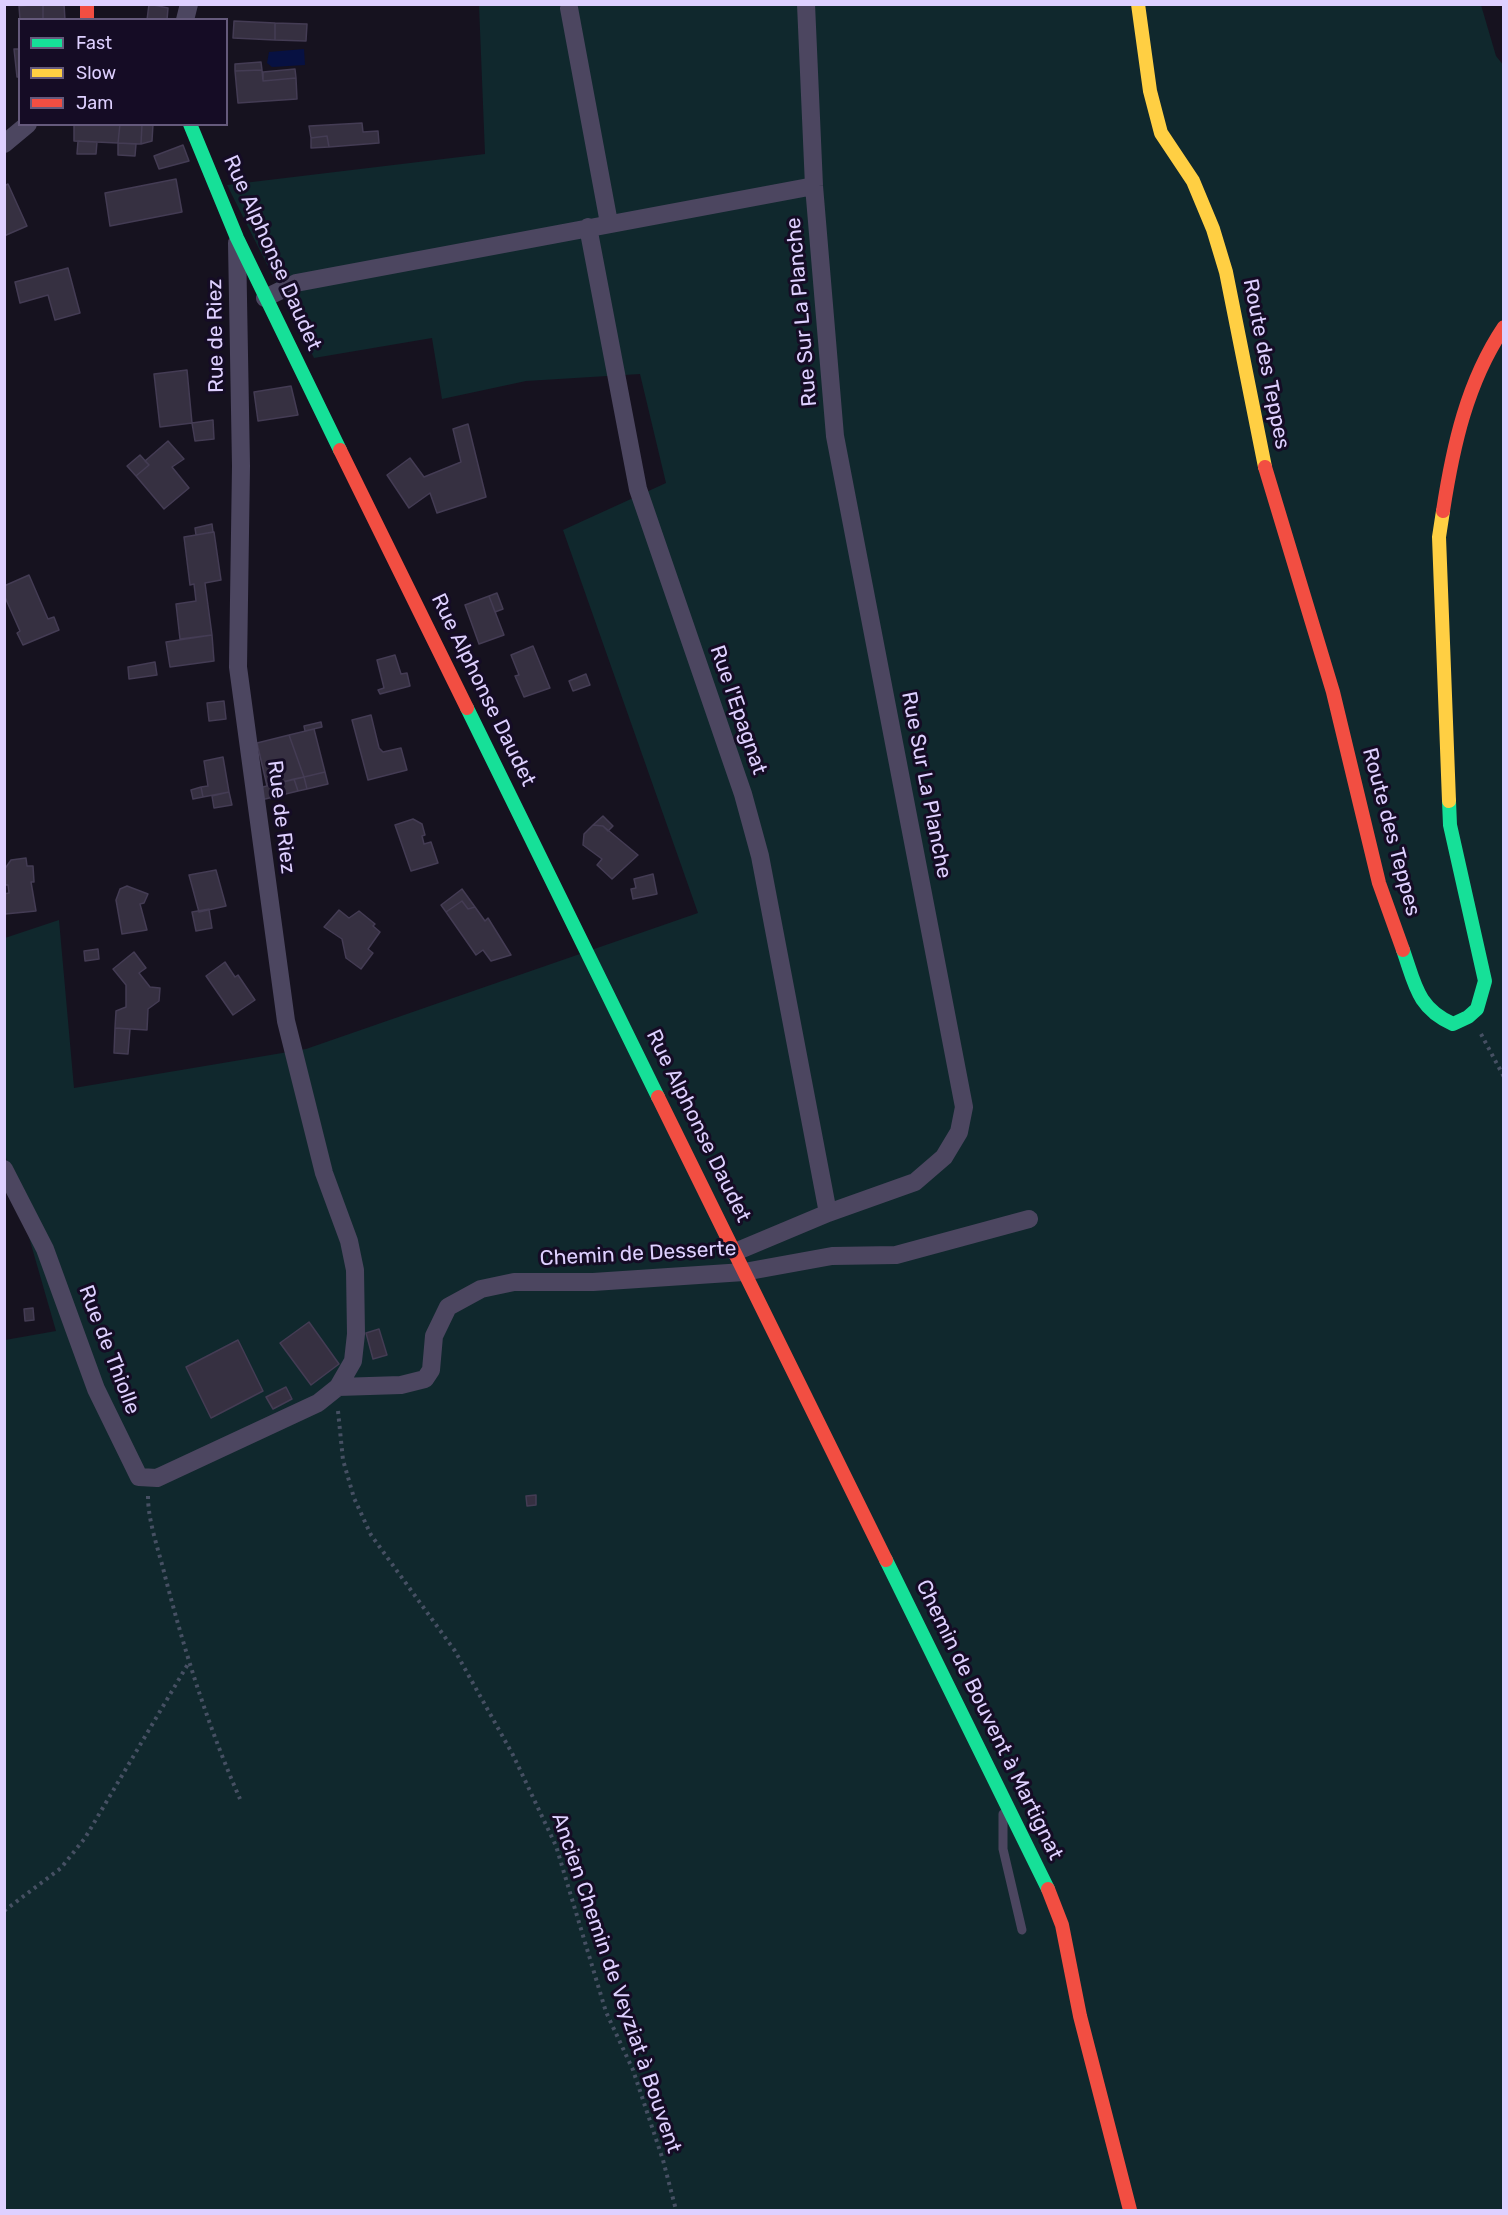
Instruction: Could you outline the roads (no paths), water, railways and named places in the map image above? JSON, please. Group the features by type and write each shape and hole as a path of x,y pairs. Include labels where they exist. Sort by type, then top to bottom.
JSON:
{"street":[{"name":"Rue Sur La Planche","path":"735,1252 828,1213 915,1182 944,1157 958,1132 964,1107 835,436 814,186 806,4"},
{"name":"Route des Teppes","path":"1138,4 1150,91 1161,133 1193,181 1213,230 1226,272 1268,484 1333,692 1378,883 1420,1000 1437,1017 1453,1024 1471,1018 1482,1003 1485,981 1450,825 1439,537 1452,451 1484,357 1503,327"},
{"path":"569,8 609,223"},
{"path":"4,144 26,126"},
{"name":"Rue Alphonse Daudet","path":"191,126 237,238 265,298 744,1272"},
{"path":"265,298 296,283 814,186"},
{"name":"Rue l'Epagnat","path":"588,227 638,489 743,794 760,856 828,1213"},
{"name":"Rue de Riez","path":"237,238 241,466 238,667 286,1021 324,1173 349,1241 355,1270 356,1334 353,1361 338,1387"},
{"name":"Rue de Thiolle","path":"4,1169 45,1249 85,1353 96,1389 139,1477 149,1480 157,1478 318,1403 338,1387"},
{"name":"Chemin de Desserte","path":"338,1387 401,1385 425,1379 431,1370 434,1336 448,1306 481,1289 514,1282 593,1281 744,1272 832,1257 897,1255 1029,1219"},
{"name":"Chemin de Bouvent à Martignat","path":"744,1272 1045,1881 1062,1925 1080,2016 1130,2211"}],"lane":[{"path":"1003,1796 1003,1849 1022,1930"}]}
